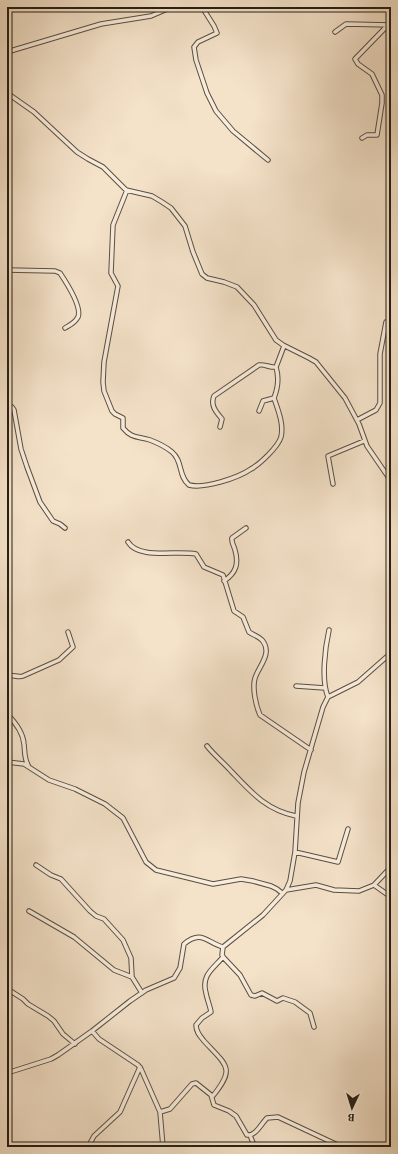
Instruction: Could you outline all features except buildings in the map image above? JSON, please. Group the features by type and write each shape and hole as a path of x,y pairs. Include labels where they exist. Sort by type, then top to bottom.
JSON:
{"street":[{"path":"7,52 101,24 151,16 172,7"},
{"path":"202,7 217,33 198,42 194,47 196,60 207,93 216,111 233,130 268,160"},
{"path":"335,32 346,24 389,25"},
{"path":"362,138 367,135 378,135 382,98 372,74 356,62 355,59 389,25"},
{"path":"7,93 34,112 77,152 103,167 127,190 152,196 171,208 185,226 202,274 207,278 234,285 243,292 254,305 273,336 284,346 316,362 345,398 357,420 364,441 391,481"},
{"path":"127,190 113,225 111,273 118,286 104,362 103,382 104,391 112,411 123,418 123,428 131,436 158,443 173,453 177,458 183,478 189,485 209,485 251,470 278,443 281,433 281,421 274,398 278,376 276,367 284,346"},
{"path":"7,270 39,270 60,273 76,302 78,311 75,321 65,328"},
{"path":"357,420 376,410 380,403 380,352 386,322"},
{"path":"220,428 222,419 215,411 212,403 214,396 259,365 262,364 272,368 276,367"},
{"path":"259,411 263,401 274,398"},
{"path":"7,406 12,407 14,410 23,455 42,505 53,522 60,524 65,528"},
{"path":"334,484 328,456 364,441"},
{"path":"224,581 233,574 238,564 232,538 246,528"},
{"path":"128,542 130,546 147,552 196,554 204,567 222,575 234,611 243,617 249,632 259,637 264,644 265,659 255,679 256,697 260,715 311,750"},
{"path":"328,697 325,688 326,648 329,630"},
{"path":"7,676 10,675 20,677 59,660 73,647 68,632"},
{"path":"286,890 290,881 295,852 296,816 302,782 323,707 328,697 358,682 391,653"},
{"path":"296,686 325,688"},
{"path":"7,714 17,726 22,737 24,755 29,766"},
{"path":"207,746 264,804 296,816"},
{"path":"8,762 21,763 29,766 49,780 95,797 117,813 126,823 146,862 156,870 213,884 241,879 254,880 278,889 282,893"},
{"path":"295,852 338,862 348,829"},
{"path":"36,866 61,879 90,911 96,916 104,919 124,940 131,958 132,977 142,993"},
{"path":"223,947 263,915 286,890 316,885 334,890 359,891 374,885 391,867"},
{"path":"374,885 391,897"},
{"path":"29,911 74,937 114,970 132,977"},
{"path":"7,1073 50,1059 75,1044 142,993 177,975 180,968 184,944 188,941 197,938 205,938 223,947"},
{"path":"212,1096 223,1081 226,1074 226,1069 222,1061 199,1036 196,1030 196,1025 202,1018 211,1012 204,986 205,980 210,971 223,957 223,947"},
{"path":"223,957 240,974 251,995 255,996 262,994 277,1001 283,998 295,1002 310,1013 314,1027"},
{"path":"7,982 9,990 48,1016 54,1021 63,1034 75,1044"},
{"path":"92,1031 99,1039 140,1067 160,1112 163,1147"},
{"path":"88,1147 94,1136 120,1112 140,1067"},
{"path":"160,1112 170,1109 194,1083 198,1084 212,1096 213,1103 234,1113 245,1133 250,1135 255,1145 258,1147"},
{"path":"250,1135 254,1133 265,1119 275,1116 291,1122 342,1147"}]}
